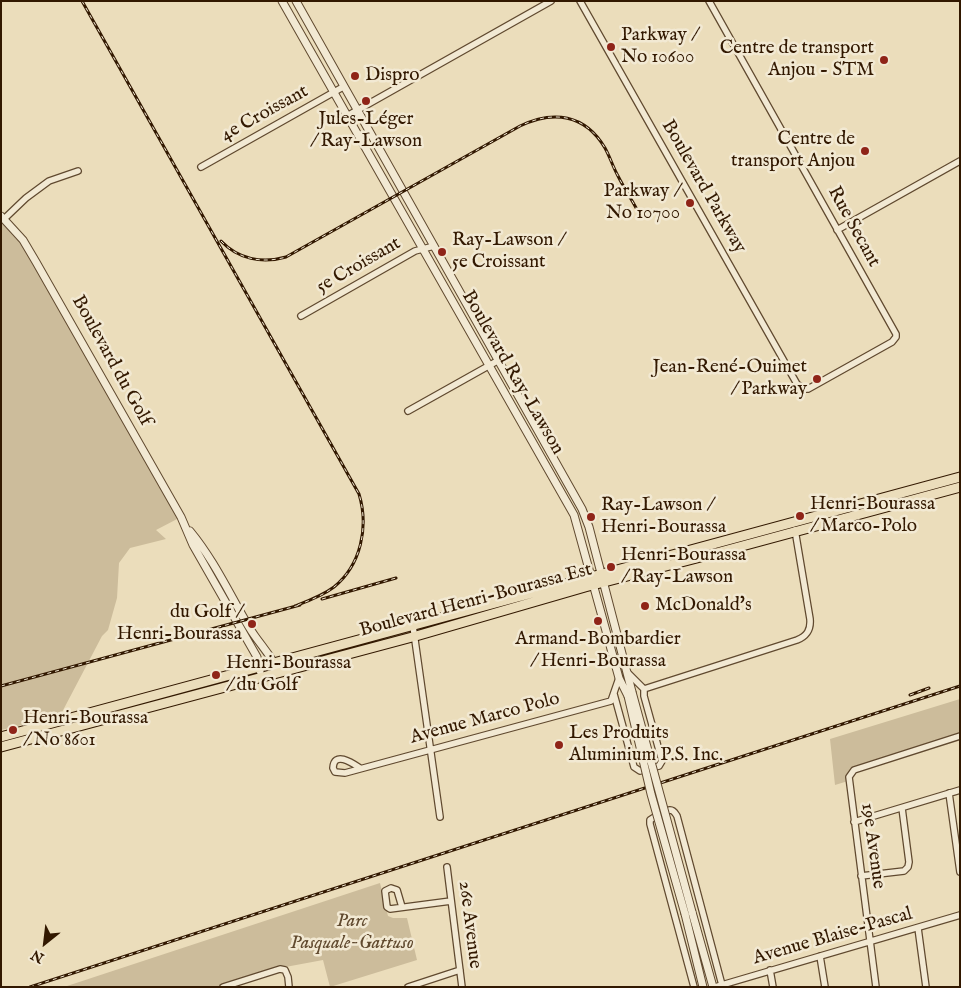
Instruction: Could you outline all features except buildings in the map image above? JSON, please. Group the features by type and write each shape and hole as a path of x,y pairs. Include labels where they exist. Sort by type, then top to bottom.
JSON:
{"main road":[{"name":"Boulevard Henri-Bourassa Est","path":"1,748 260,672 274,663 602,579 795,526 960,477"},
{"name":"Boulevard Henri-Bourassa Est","path":"795,526 960,487"},
{"name":"Boulevard Henri-Bourassa Est","path":"1,737 260,672 278,673 416,636 592,581"}],"street":[{"name":"Boulevard Ray-Lawson","path":"282,1 574,515 619,678 630,694"},
{"name":"Boulevard Ray-Lawson","path":"296,1 582,509 589,527 627,672 630,694"},
{"path":"347,116 551,1"},
{"name":"Boulevard Parkway","path":"580,1 800,387 804,389 812,387 892,342 896,337"},
{"name":"Rue Secant","path":"709,1 894,330 896,337"},
{"name":"4e Croissant","path":"201,166 344,87"},
{"path":"838,230 959,162"},
{"path":"3,218 49,181 78,171"},
{"name":"Boulevard du Golf","path":"3,218 30,250 186,527 197,553 257,656 260,672"},
{"name":"5e Croissant","path":"301,316 416,251 434,246"},
{"path":"408,411 499,360"},
{"path":"498,384 508,378"},
{"path":"644,689 797,640 806,634 810,619 795,526"},
{"name":"Boulevard du Golf","path":"186,527 198,541 222,578 250,628 272,657 278,673"},
{"path":"414,626 440,817"},
{"path":"619,678 614,694 634,767 640,771 659,766 662,761 644,696 644,689 627,672"},
{"name":"Avenue Marco Polo","path":"360,768 611,700 614,694"},
{"path":"630,694 688,913 703,987"},
{"name":"19e Avenue","path":"876,987 848,781 850,774 854,770 960,736"},
{"path":"854,822 960,790"},
{"path":"949,793 960,872"},
{"path":"861,876 904,870 908,867 909,862 902,808"},
{"path":"694,987 650,824 652,818 670,810 677,816 722,985"},
{"name":"26e Avenue","path":"447,867 462,987"},
{"path":"402,907 451,901"},
{"path":"688,913 714,987"},
{"name":"Avenue Blaise-Pascal","path":"714,987 960,915"},
{"path":"918,928 926,987"},
{"path":"820,956 824,987"},
{"path":"222,987 280,969 285,970 287,973 289,987"},
{"path":"411,986 460,970"},
{"path":"770,970 772,987"}],"green space":[{"path":"1,216 12,228 181,517 156,530 166,539 130,548 119,563 117,598 108,630 102,636 60,716 1,730"},
{"path":"960,699 960,736 854,770 848,781 835,785 830,739"},
{"name":"Parc Pasquale-Gattuso","path":"380,883 388,916 407,918 417,960 330,987 323,960 280,968 222,987 64,987"}],"railway":[{"path":"82,1 359,494 362,507 363,532 351,568 334,587 315,598 295,606"},
{"path":"221,241 235,252 259,260 286,257 520,126 532,121 556,117 578,122 597,137 605,148 616,173 641,217"},
{"path":"322,599 396,578"},
{"path":"1,686 300,605"},
{"path":"30,987 960,686"},
{"path":"910,695 929,688"}],"place":[{"name":"Parkway / No 10600","path":"611,47"},
{"name":"Centre de transport Anjou - STM","path":"884,60"},
{"name":"Dispro","path":"355,76"},
{"name":"Jules-Léger / Ray-Lawson","path":"366,101"},
{"name":"Centre de transport Anjou","path":"865,151"},
{"name":"Parkway / No 10700","path":"690,203"},
{"name":"Ray-Lawson / 5e Croissant","path":"442,252"},
{"name":"Jean-René-Ouimet / Parkway","path":"817,379"},
{"name":"Henri-Bourassa / Marco-Polo","path":"800,516"},
{"name":"Ray-Lawson / Henri-Bourassa","path":"591,517"},
{"name":"Henri-Bourassa / Ray-Lawson","path":"611,567"},
{"name":"McDonald's","path":"645,606"},
{"name":"Armand-Bombardier / Henri-Bourassa","path":"598,621"},
{"name":"du Golf / Henri-Bourassa","path":"252,624"},
{"name":"Henri-Bourassa / du Golf","path":"216,675"},
{"name":"Henri-Bourassa / No 8601","path":"13,730"},
{"name":"Les Produits Aluminium P.S. Inc.","path":"559,745"}]}
